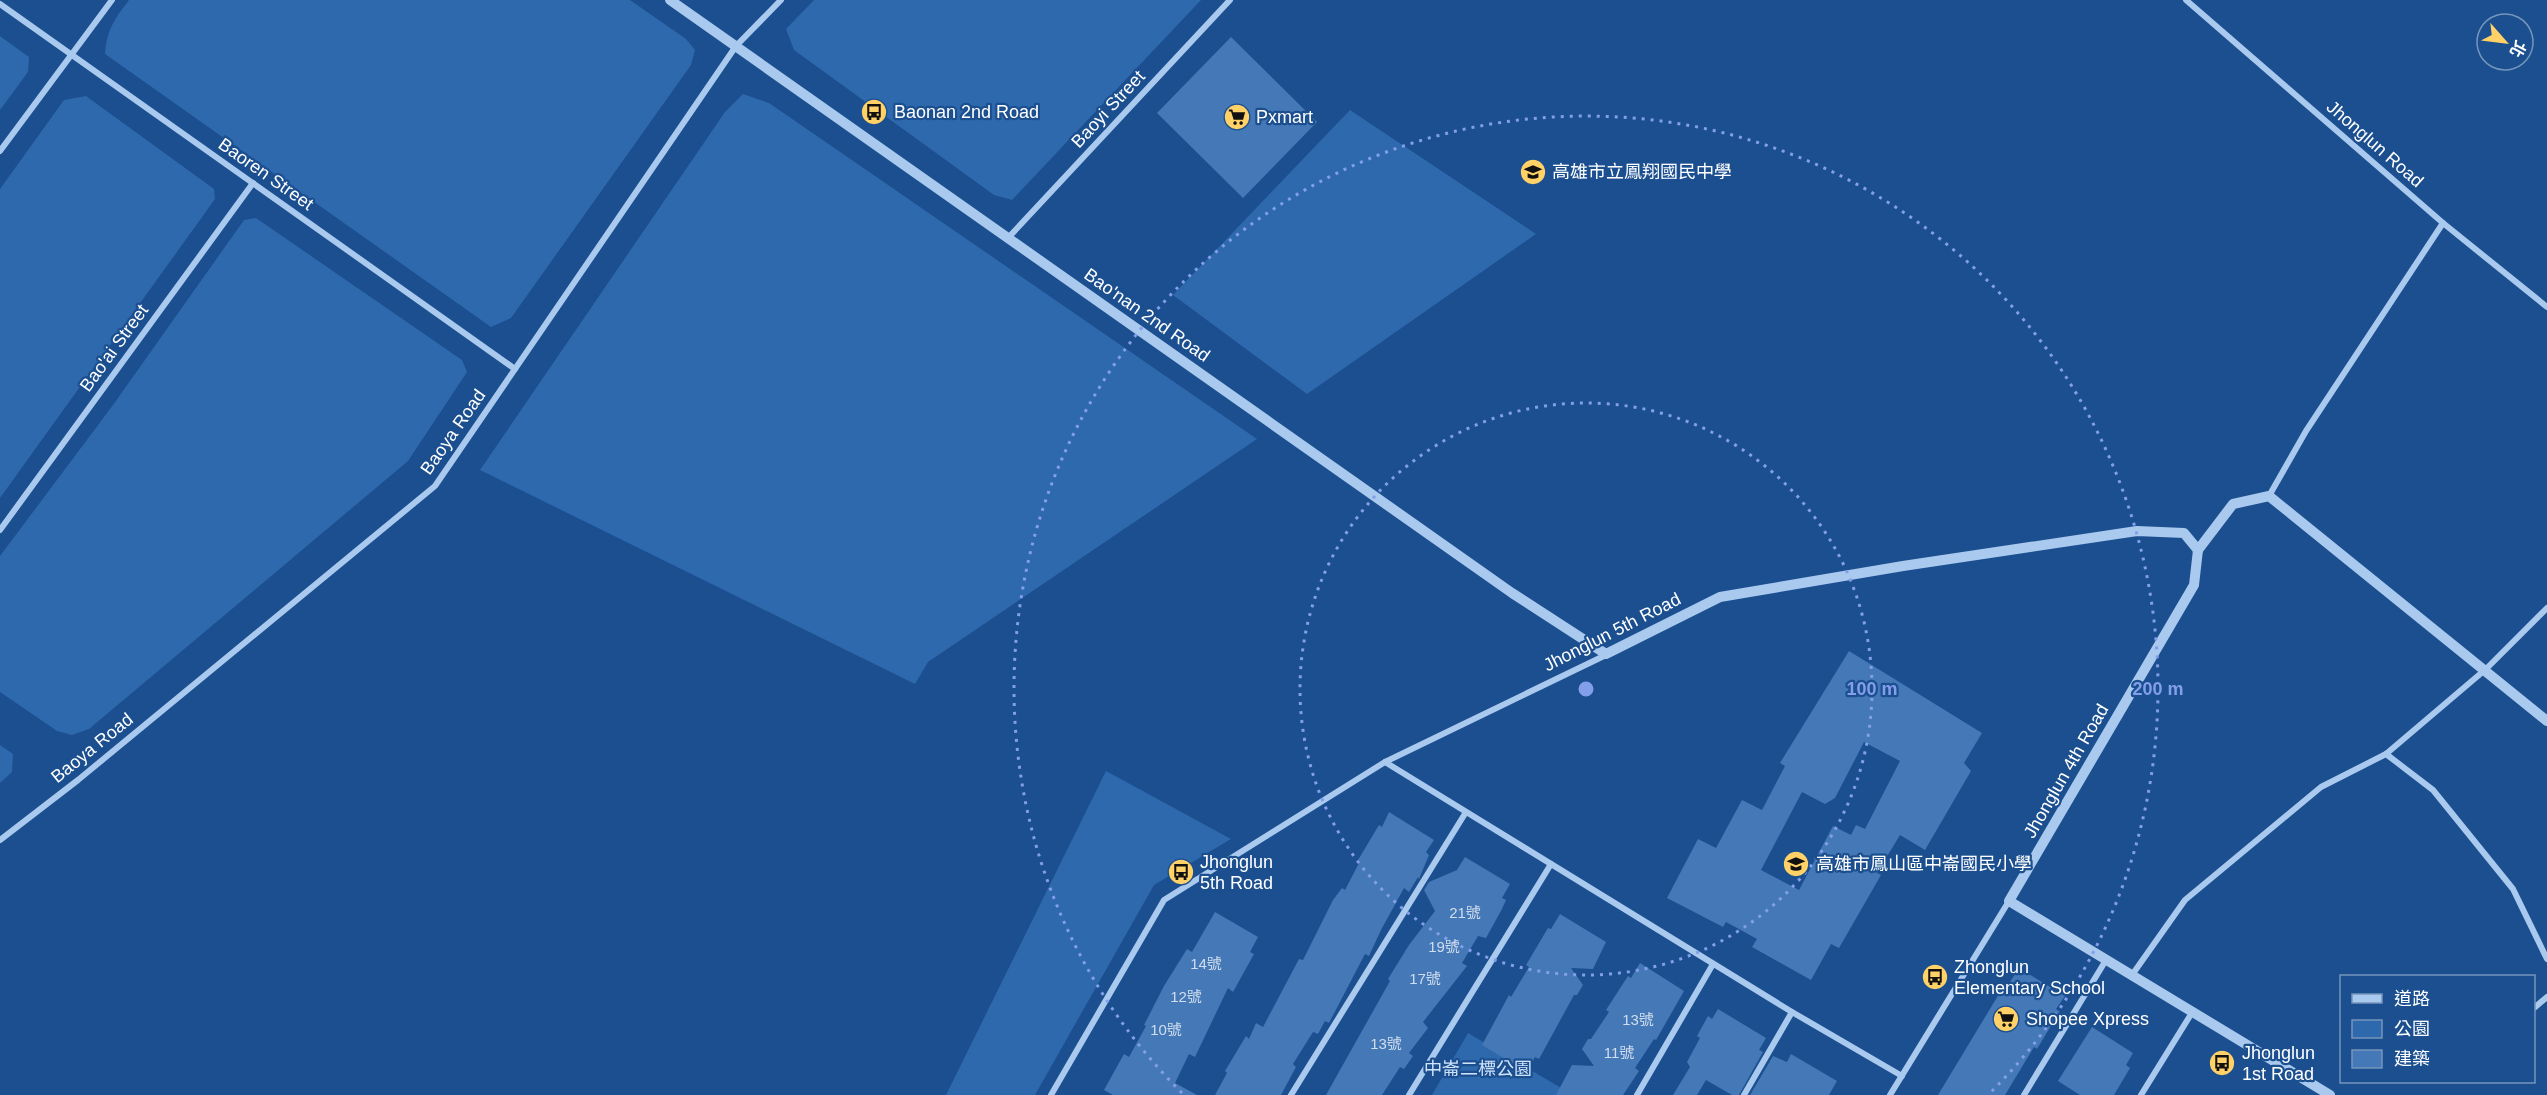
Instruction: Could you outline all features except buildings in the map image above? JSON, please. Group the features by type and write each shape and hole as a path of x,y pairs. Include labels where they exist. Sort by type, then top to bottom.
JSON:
{"street":[{"path":"0,151 112,0"},
{"name":"Bao'nan 2nd Road","path":"670,0 1512,593 1606,654"},
{"name":"Baoya Road","path":"0,840 78,780 435,486 736,46 781,0"},
{"name":"Baoyi Street","path":"1008,238 1230,0"},
{"name":"Jhonglun Road","path":"2186,0 2443,223 2547,307"},
{"name":"Baoren Street","path":"0,4 516,369"},
{"name":"Bao'ai Street","path":"0,530 253,183"},
{"path":"2198,550 2233,504 2269,496 2306,431 2443,223"},
{"path":"2269,496 2486,669 2547,721"},
{"name":"Jhonglun 5th Road","path":"1051,1095 1164,900 1385,762 1720,597 1903,566 2137,531 2184,533 2198,550"},
{"name":"Jhonglun 4th Road","path":"1890,1095 2008,901 2194,585 2198,550"},
{"path":"2132,975 2185,900 2321,787 2386,754 2486,669 2547,608"},
{"path":"2386,754 2433,790 2513,889 2547,960"},
{"path":"1385,762 1792,1012 1902,1076"},
{"path":"1290,1095 1466,812"},
{"path":"1409,1095 1551,864"},
{"path":"2008,901 2330,1095"},
{"path":"2024,1095 2106,960"},
{"path":"1637,1095 1713,964"},
{"path":"2535,1007 2547,998"},
{"path":"2141,1095 2193,1011"},
{"path":"1744,1095 1792,1012"}],"green space":[{"path":"129,0 630,0 686,39 695,50 691,65 511,318 491,327 105,54 107,38 112,25"},
{"path":"814,0 1201,0 1012,200 994,195 794,50 786,29"},
{"path":"0,36 29,57 28,72 0,110"},
{"path":"743,94 769,103 1257,439 928,662 915,684 480,470 725,112"},
{"path":"86,96 214,189 215,199 0,498 0,189 64,100"},
{"path":"1350,110 1536,234 1307,394 1173,295"},
{"path":"256,218 462,360 467,372 408,461 89,729 72,735 57,731 0,692 0,556 113,405 244,220"},
{"path":"0,745 13,754 12,772 0,783"},
{"path":"1106,771 1231,839 1154,885 1035,1095 946,1095"},
{"name":"中崙二標公園","path":"1468,1033 1573,1095 1432,1095"}],"place":[{"name":"Baonan 2nd Road","path":"874,112"},
{"name":"Pxmart","path":"1237,117"},
{"name":"高雄市立鳳翔國民中學","path":"1533,172"},
{"name":"高雄市鳳山區中崙國民小學","path":"1796,864"},
{"name":"Jhonglun 5th Road","path":"1181,872"},
{"name":"Zhonglun Elementary School","path":"1935,977"},
{"name":"Shopee Xpress","path":"2006,1019"},
{"name":"Jhonglun 1st Road","path":"2222,1063"}]}
